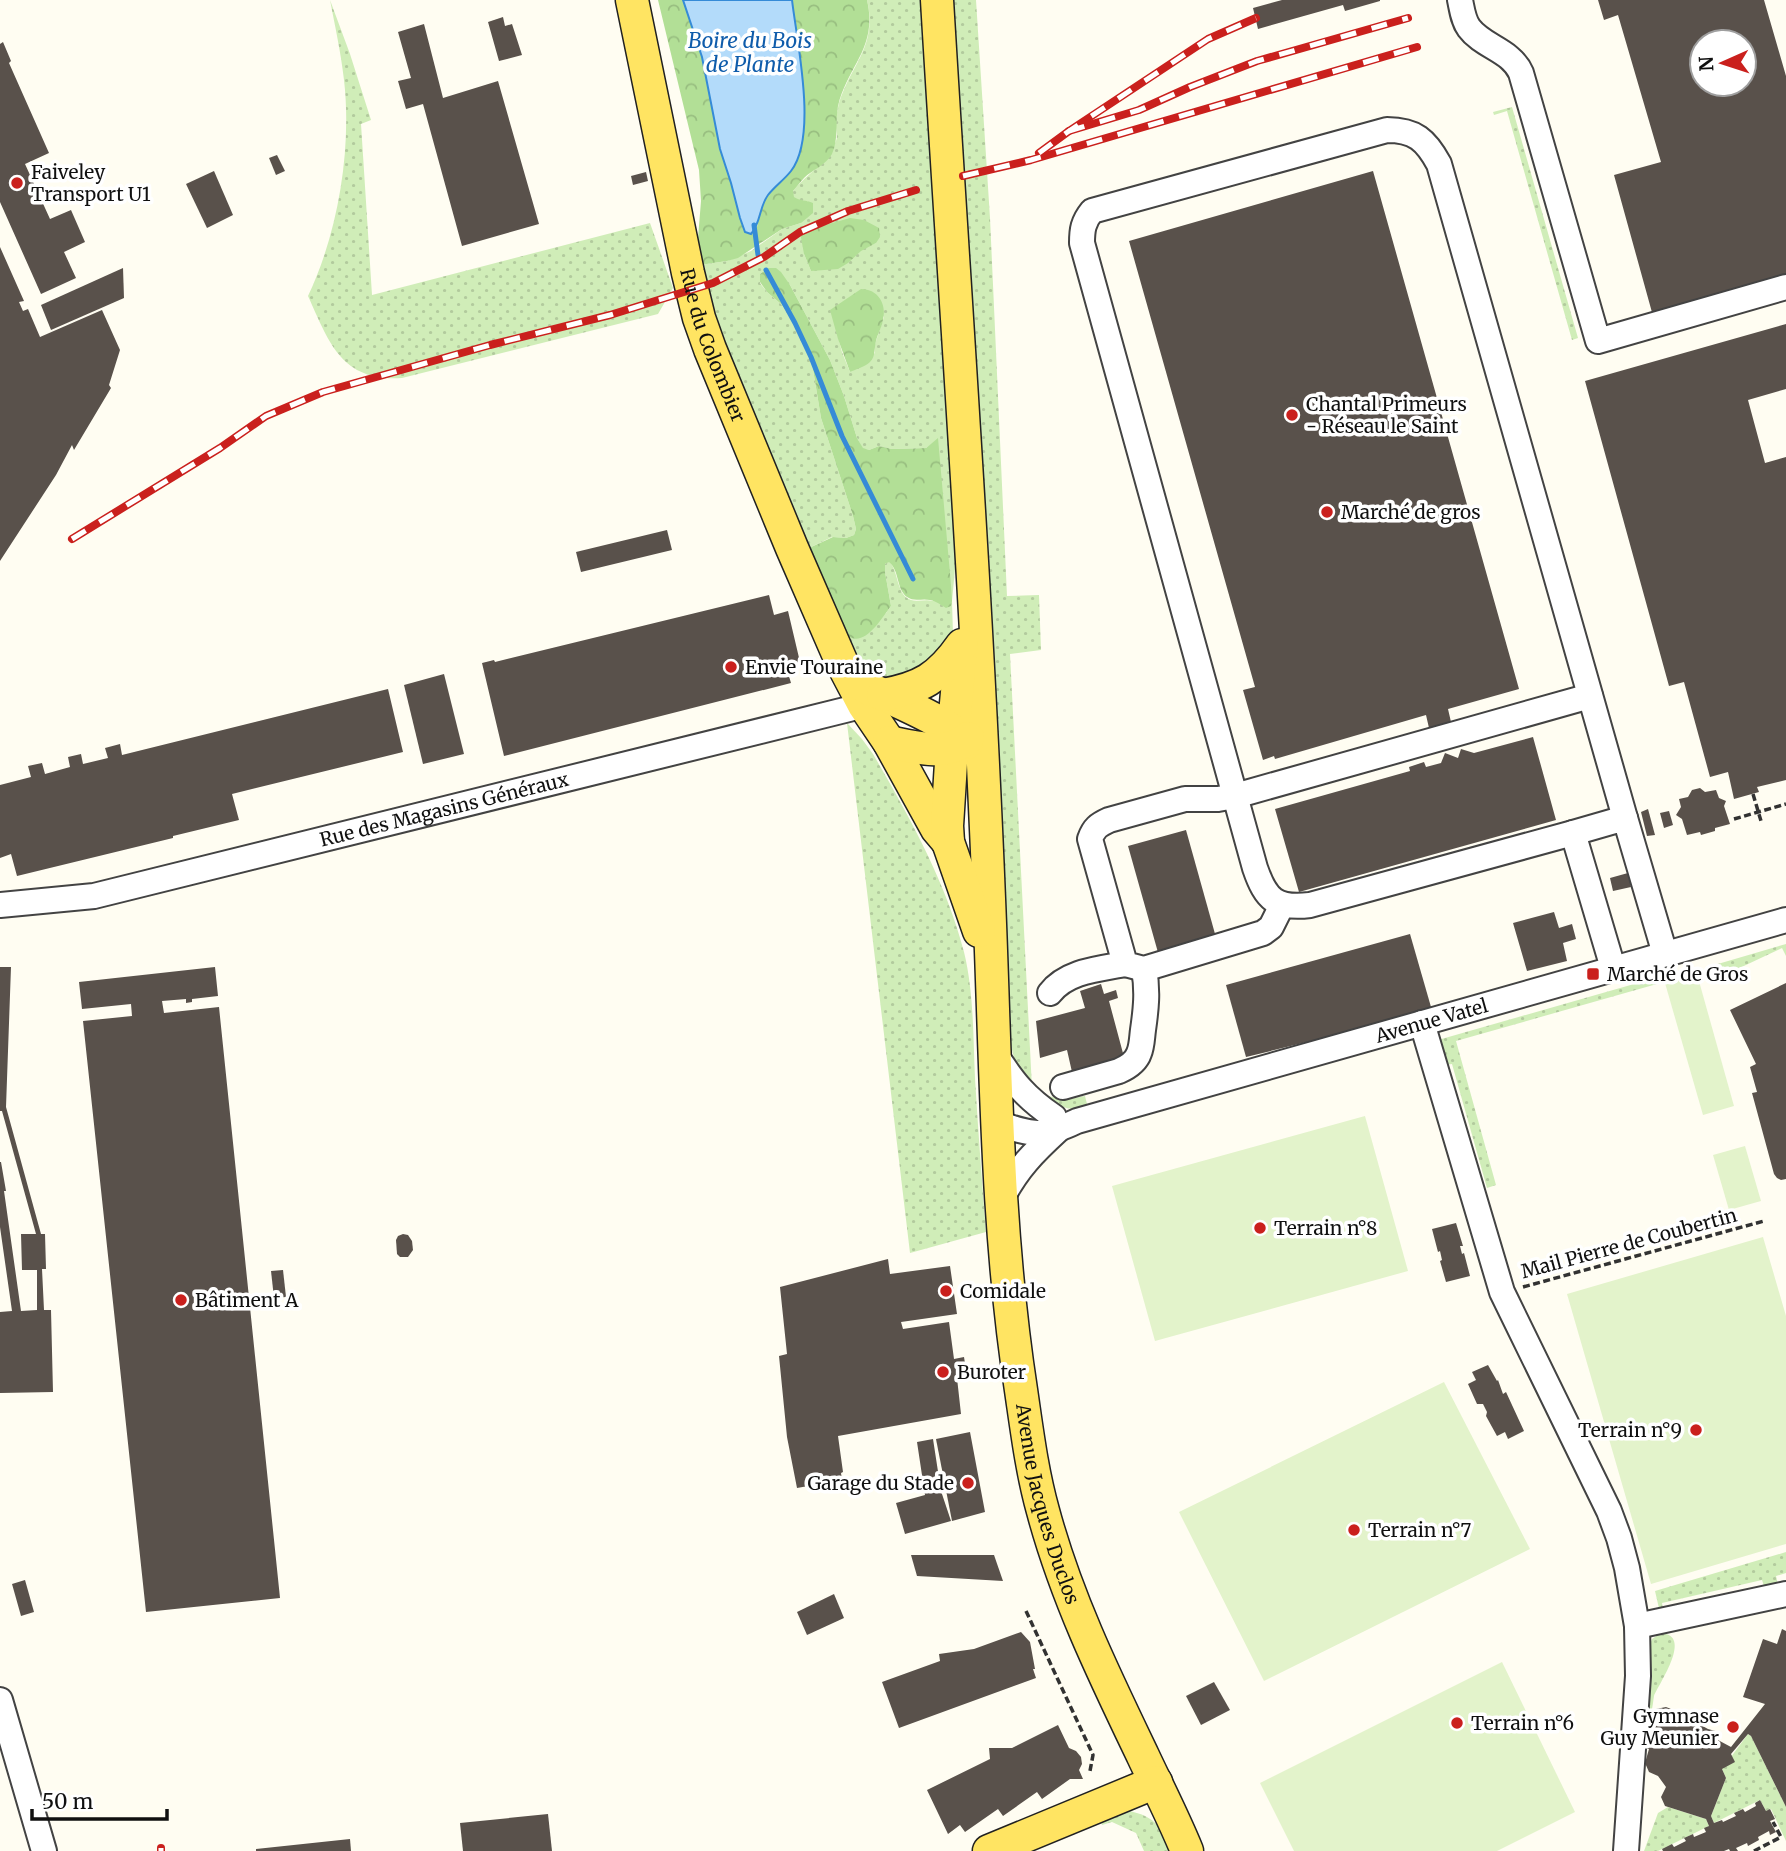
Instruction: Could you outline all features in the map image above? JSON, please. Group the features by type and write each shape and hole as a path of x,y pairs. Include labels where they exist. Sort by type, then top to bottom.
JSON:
{"main road":[{"name":"Rue du Colombier","path":"632,0 688,273 699,318 723,382 842,663 873,700 889,742 937,829 948,842"},
{"path":"937,0 977,645 966,741 947,826 948,842 990,966"},
{"path":"970,549 962,645 966,741 989,901 990,966"},
{"path":"873,700 929,681 962,645"},
{"path":"873,700 929,717 966,741"},
{"path":"889,742 922,748 966,741"},
{"name":"Avenue Jacques Duclos","path":"990,966 1005,1260 1011,1329 1032,1465 1055,1554 1075,1607 1095,1656 1187,1851"},
{"path":"989,1851 1156,1782"}],"street":[{"path":"1463,1 1469,27 1477,36 1511,58 1521,73 1598,341 1786,287"},
{"path":"1625,818 1310,905 1282,905 1271,899 1261,886 1235,796 1082,243 1085,219 1092,211 1387,130 1407,132 1419,137 1430,148 1439,164 1665,954"},
{"path":"1063,1087 1128,1067 1140,1052 1147,987 1135,967 1090,839 1098,825 1185,799 1235,796 1590,696"},
{"name":"Rue des Magasins Généraux","path":"0,905 94,896 873,700"},
{"path":"1573,833 1613,968"},
{"path":"1050,993 1056,985 1074,975 1135,967 1263,933 1271,927 1282,905"},
{"name":"Avenue Vatel","path":"997,1123 1034,1115 1063,1123 1786,920"},
{"path":"1422,1023 1499,1284 1609,1511 1627,1568 1637,1626 1638,1676 1626,1851"},
{"path":"994,1052 1023,1093 1063,1123 1025,1161 1002,1198"},
{"path":"1637,1626 1786,1594"},
{"path":"0,1700 44,1851"}],"path":[{"path":"1753,794 1761,821"},
{"path":"1734,819 1786,804"},
{"name":"Mail Pierre de Coubertin","path":"1499,1284 1764,1221"},
{"path":"1026,1611 1093,1755 1090,1771"},
{"path":"1754,1851 1781,1837 1773,1822"}],"green space":[{"path":"330,0 371,120 361,124 372,295 650,223 673,288 658,314 402,378 381,378 365,373 340,356 323,329 308,296 335,218 344,162 344,80"},
{"path":"658,0 683,0 702,57 720,149 740,218 757,227 761,208 778,183 804,104 792,0 867,0 869,31 838,106 832,154 793,191 794,197 813,203 813,213 801,223 782,229 738,258 700,265 699,170"},
{"path":"867,0 923,0 956,559 952,601 953,634 945,655 893,683 864,671 843,634 886,613 891,606 885,572 885,564 889,561 906,597 913,601 933,601 938,439 926,448 892,449 879,446 863,449 830,360 790,285 768,268 760,274 760,283 795,323 811,357 821,418 856,529 854,535 846,538 832,537 809,548 715,319 700,265 727,261 751,251 782,229 801,223 808,201 793,197 793,191 822,162 836,141 839,103 866,43 869,16","holes":["876,243 811,271 804,254","861,290 884,317 875,344 875,353 850,372 831,310"]},
{"path":"946,0 976,0 990,218 1007,596 1039,595 1041,650 1010,654 1032,1088 1057,1098 1085,1096 1088,1108 1084,1109 1060,1106 1043,1097 1032,1089 1024,1080 1014,1058 1007,1019 986,627"},
{"path":"1512,107 1578,338 1572,340 1507,111 1494,115 1493,112"},
{"path":"850,218 864,220 879,228 880,237 876,243 838,269 811,271 804,254 800,232"},
{"path":"768,268 776,268 790,285 830,360 857,438 863,448 926,448 938,438 951,606 946,608 932,601 907,597 889,562 885,564 885,572 891,606 880,622 860,638 845,634 837,624 809,548 833,537 846,538 854,535 856,529 821,418 811,357 795,323 760,282 760,274"},
{"path":"861,289 880,298 884,314 872,360 850,372 830,310"},
{"path":"847,723 873,754 937,875 964,952 970,983 986,1232 910,1253"},
{"path":"1786,944 1786,956 1782,948 1714,980 1707,970 1711,966"},
{"path":"1676,972 1678,978 1456,1041 1496,1185 1487,1188 1452,1064 1445,1065 1438,1040"},
{"path":"1697,974 1734,1106 1703,1115 1665,983"},
{"name":"Terrain n°8","path":"1365,1116 1408,1271 1155,1341 1112,1186"},
{"path":"1745,1146 1761,1201 1729,1210 1713,1155"},
{"name":"Terrain n°9","path":"1763,1237 1786,1316 1786,1544 1651,1584 1567,1294"},
{"name":"Terrain n°7","path":"1444,1382 1530,1549 1264,1681 1179,1512"},
{"path":"1786,1552 1786,1573 1776,1576 1779,1589 1766,1592 1762,1580 1662,1603 1664,1615 1661,1617 1655,1591"},
{"path":"1661,1633 1670,1636 1674,1642 1674,1650 1672,1660 1654,1696 1652,1710 1647,1719 1644,1748 1649,1647 1652,1639"},
{"name":"Terrain n°6","path":"1502,1662 1575,1812 1497,1851 1294,1851 1260,1783"},
{"path":"1748,1734 1786,1807 1786,1841 1771,1809 1766,1811 1760,1800 1714,1823 1711,1816 1726,1778 1722,1769"},
{"path":"1668,1807 1706,1819 1709,1826 1658,1851 1644,1851 1658,1813"},
{"path":"1123,1810 1149,1818 1175,1851 1144,1851 1136,1833 1112,1822 1102,1825 1101,1821"}],"water":[{"name":"Boire du Bois de Plante","path":"683,0 792,0 804,88 803,136 799,155 791,171 768,195 751,234 745,232 740,218 720,149 702,57"}],"building":[{"path":"1282,0 1380,1 1345,11 1343,5 1258,29 1253,8"},
{"path":"1598,0 1764,0 1786,76 1786,278 1653,316 1614,175 1661,162 1618,15 1604,20"},
{"path":"503,17 505,26 512,24 522,55 499,61 488,22"},
{"path":"424,24 443,98 498,81 539,224 462,246 423,104 406,109 398,81 411,78 398,32"},
{"name":"Faiveley Transport U1","path":"3,42 11,61 9,63 49,153 25,164 50,219 71,210 85,242 64,252 76,278 41,294 0,202 0,44"},
{"path":"277,155 285,171 276,175 269,158"},
{"path":"214,171 233,215 207,228 186,184"},
{"path":"1373,171 1519,689 1448,709 1451,722 1429,728 1426,715 1275,759 1274,756 1263,760 1243,690 1255,687 1129,241"},
{"path":"646,172 648,181 633,185 631,176"},
{"path":"0,247 24,301 19,302 23,311 28,309 40,337 102,310 120,350 109,385 111,388 74,450 72,445 56,475 0,561"},
{"path":"123,268 124,298 51,330 41,305"},
{"path":"1786,324 1786,389 1748,400 1765,463 1786,457 1786,780 1757,787 1759,792 1734,799 1728,772 1710,777 1684,682 1669,686 1585,381"},
{"path":"667,530 672,550 581,572 576,552"},
{"path":"769,595 774,615 788,611 800,662 786,666 791,683 504,756 482,663"},
{"path":"444,674 464,754 423,764 404,685"},
{"path":"388,689 403,752 232,794 239,820 173,838 17,876 11,854 0,858 0,785 31,777 28,766 42,763 45,774 70,767 68,757 81,754 83,764 108,758 105,748 120,744 122,755"},
{"path":"1533,737 1556,820 1299,892 1275,809 1410,771 1409,767 1424,762 1426,767 1441,763 1445,753 1458,758 1461,749 1474,753"},
{"path":"1700,788 1705,792 1716,790 1719,798 1726,801 1724,806 1730,824 1701,835 1700,832 1687,835 1682,819 1676,815 1681,807 1679,799 1688,797 1692,790"},
{"path":"1648,809 1655,835 1647,836 1641,812"},
{"path":"1669,811 1673,825 1664,828 1660,813"},
{"path":"1186,830 1217,941 1159,956 1128,846"},
{"path":"1628,873 1631,887 1613,891 1610,878"},
{"path":"1554,912 1559,928 1572,924 1576,939 1563,943 1567,961 1527,971 1513,923"},
{"path":"1410,934 1431,1007 1348,1032 1246,1057 1226,985"},
{"path":"0,967 11,967 6,1107 41,1234 45,1234 46,1269 42,1269 44,1310 51,1310 53,1392 0,1393 0,1312 12,1311 0,1227 0,1162 21,1311 37,1310 37,1270 22,1270 21,1234 36,1234 0,1111"},
{"name":"Bâtiment A","path":"215,967 218,996 192,999 192,1002 186,1003 186,999 162,1001 164,1013 219,1007 280,1598 146,1612 83,1021 132,1016 131,1004 82,1009 79,982"},
{"path":"1786,983 1786,1179 1781,1180 1774,1174 1752,1093 1757,1092 1750,1067 1756,1064 1730,1010"},
{"path":"1101,984 1104,994 1116,990 1118,998 1109,1001 1124,1057 1072,1072 1067,1050 1040,1058 1036,1021 1085,1008 1080,991"},
{"path":"1456,1223 1463,1246 1460,1246 1462,1254 1464,1253 1470,1276 1446,1282 1440,1251 1438,1252 1432,1229"},
{"path":"403,1234 408,1235 412,1241 413,1250 408,1257 400,1257 397,1254 396,1240"},
{"path":"888,1259 890,1274 950,1266 957,1314 901,1322 903,1329 949,1322 954,1359 964,1357 967,1376 957,1378 961,1414 838,1436 842,1480 797,1488 787,1437 779,1356 787,1354 780,1287"},
{"path":"283,1270 286,1297 274,1298 271,1271"},
{"path":"1488,1365 1503,1394 1506,1392 1524,1431 1508,1439 1505,1432 1497,1436 1483,1404 1477,1404 1468,1384 1476,1380 1472,1372"},
{"path":"970,1432 985,1512 952,1521 936,1439"},
{"path":"933,1439 941,1491 951,1521 905,1534 896,1503 925,1495 917,1442"},
{"path":"911,1555 994,1555 1003,1581 917,1576"},
{"path":"25,1580 34,1612 21,1616 12,1584"},
{"path":"834,1594 844,1618 807,1635 797,1612"},
{"path":"1782,1629 1786,1631 1786,1807 1748,1734 1731,1754 1735,1762 1722,1769 1726,1778 1711,1816 1714,1823 1723,1822 1736,1816 1734,1813 1743,1809 1745,1812 1756,1806 1755,1803 1760,1800 1766,1811 1770,1809 1775,1819 1770,1821 1776,1832 1770,1835 1769,1831 1748,1846 1747,1843 1736,1848 1738,1851 1663,1851 1662,1849 1672,1844 1674,1847 1686,1841 1684,1838 1693,1834 1694,1837 1706,1832 1704,1828 1709,1826 1706,1819 1665,1806 1661,1797 1666,1787 1658,1776 1649,1772 1645,1763 1649,1749 1645,1748 1648,1717 1656,1709 1666,1707 1719,1732 1716,1739 1731,1747 1765,1704 1743,1697 1763,1639 1777,1644"},
{"path":"1021,1632 1030,1642 1036,1678 899,1728 882,1682 940,1661 939,1654 974,1649"},
{"path":"1214,1682 1230,1710 1201,1725 1186,1696"},
{"path":"1058,1725 1069,1748 1081,1757 1079,1770 1083,1779 1070,1779 1042,1799 1037,1792 1003,1816 998,1809 965,1832 960,1825 948,1834 927,1790 990,1759 989,1748 1012,1748"},
{"path":"548,1814 552,1851 463,1851 460,1823"},
{"path":"350,1839 351,1851 256,1851 256,1849"}],"waterway":[{"name":"Boire du Bois de Plante","path":"754,225 758,255"},
{"name":"Boire du Bois de Plante","path":"766,270 795,323 842,436 913,579"}],"railway":[{"path":"1039,153 1208,39 1256,18"},
{"path":"1069,131 1139,110 1257,61 1408,18"},
{"path":"963,176 1031,160 1417,47"},
{"path":"72,539 220,448 266,416 323,392 490,345 610,315 713,283 764,257 800,232 848,211 916,190"}],"place":[{"name":"Faiveley Transport U1","path":"17,183"},
{"name":"Chantal Primeurs - Réseau le Saint","path":"1292,415"},
{"name":"Marché de gros","path":"1327,512"},
{"name":"Envie Touraine","path":"731,667"},
{"name":"Marché de Gros","path":"1593,974"},
{"name":"Terrain n°8","path":"1260,1228"},
{"name":"Comidale","path":"946,1291"},
{"name":"Bâtiment A","path":"181,1300"},
{"name":"Buroter","path":"943,1372"},
{"name":"Terrain n°9","path":"1696,1430"},
{"name":"Garage du Stade","path":"968,1483"},
{"name":"Terrain n°7","path":"1354,1530"},
{"name":"Terrain n°6","path":"1457,1723"},
{"name":"Gymnase Guy Meunier","path":"1733,1727"}]}
